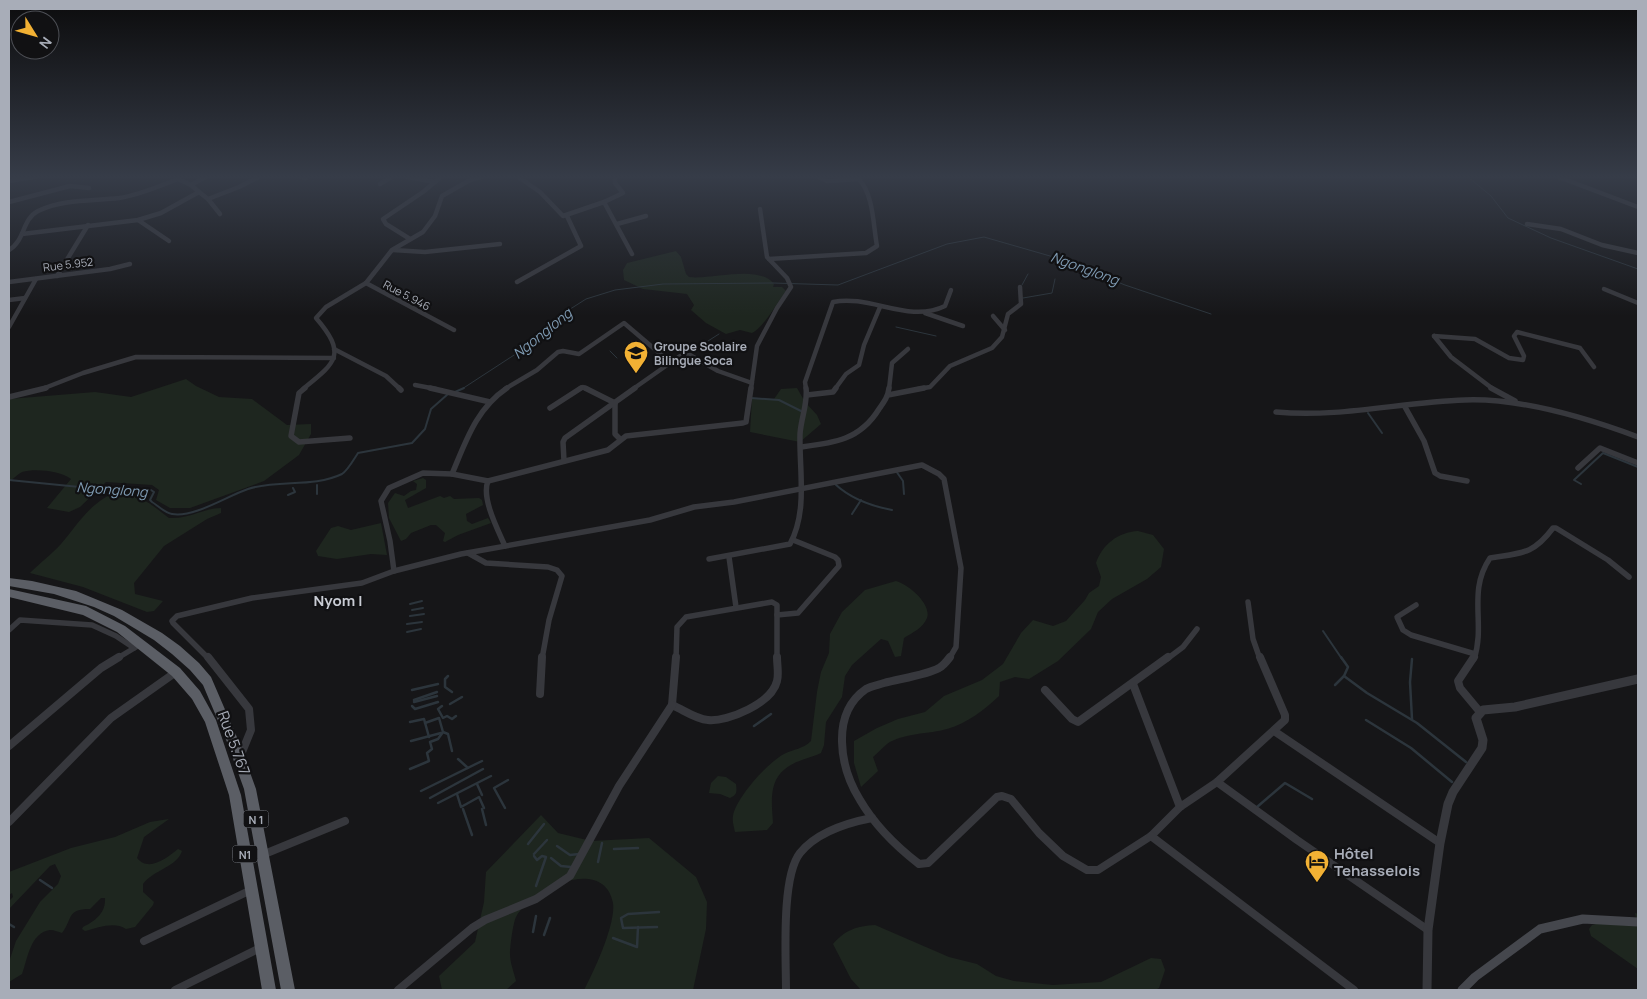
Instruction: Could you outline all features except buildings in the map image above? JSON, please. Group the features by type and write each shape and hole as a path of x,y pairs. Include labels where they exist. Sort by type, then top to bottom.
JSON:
{"highway":[{"name":"N 1","path":"9,582 51,589 96,602 154,632 189,661 209,685 240,757 250,789 288,990"},
{"name":"Rue 5.767","path":"9,593 86,611 121,629 137,646 176,672 196,695 210,720 235,795 269,990"}],"main road":[{"path":"1462,990 1475,977 1540,929 1584,919 1638,922"}],"street":[{"path":"9,250 15,247 27,223"},
{"path":"22,234 112,223"},
{"path":"142,223 169,241"},
{"path":"385,223 410,239"},
{"name":"Rue 5.946","path":"430,223 423,232 392,250 366,283 454,330"},
{"path":"517,282 581,246 570,223"},
{"path":"622,223 617,224 632,254"},
{"path":"394,570 381,501 389,488 418,474 452,474 488,481 608,450 615,445 619,438 626,436 745,423 760,342 791,287 786,275 769,260 762,223"},
{"path":"769,260 866,253 873,250 876,246 872,223"},
{"path":"1527,224 1561,229 1602,245 1638,253"},
{"path":"56,276 88,225"},
{"path":"392,250 425,252 500,244"},
{"name":"Rue 5.952","path":"9,282 110,269 130,264"},
{"path":"9,327 36,279"},
{"path":"350,438 299,442 291,436 299,393 330,367 334,358 334,349 328,332 316,318 326,307 366,283"},
{"path":"888,395 930,387 950,366 992,348 1006,330 1008,314 1021,304 1020,287"},
{"path":"1604,289 1638,303"},
{"path":"924,313 945,306 951,290"},
{"path":"9,300 26,298"},
{"path":"710,559 786,546 793,540 800,518 800,447 801,424 807,395 805,382 833,302 840,300 880,308 924,313 963,326"},
{"path":"807,395 833,392 844,375 860,365 864,345 880,308"},
{"path":"993,316 1006,330"},
{"path":"452,474 469,435 484,408 558,352 564,350 574,355 579,354 622,323 671,363"},
{"path":"1525,406 1495,391 1451,357 1434,336 1475,339 1512,359 1523,360 1524,356 1514,336 1517,332 1580,348 1594,367"},
{"path":"334,349 386,376 401,390"},
{"path":"800,447 835,443 858,433 876,414 888,395 892,363 908,349"},
{"path":"564,461 563,442 565,438 680,356 687,354 718,371 752,383"},
{"path":"9,397 44,389 83,373 136,357 334,358"},
{"path":"416,385 490,402"},
{"path":"550,408 583,387 615,402"},
{"path":"1276,412 1302,415 1370,411 1463,400 1490,400 1586,419 1638,437"},
{"path":"615,402 616,434 619,438"},
{"path":"1405,407 1424,441 1435,473 1440,476 1467,481"},
{"path":"1578,468 1600,448 1638,463"},
{"path":"240,757 251,730 249,709 202,650 173,623 174,618 177,616 252,598 362,583 394,570 468,553 650,520 694,507 734,502 918,465 939,474 945,482 961,568 956,647 945,664 939,668 868,688 849,704 841,732 844,760 854,789 872,818 914,862 924,865 928,863 997,797 1002,796 1011,799 1054,848 1072,864 1086,871 1098,870 1151,836 1180,807 1217,782 1283,723 1285,717 1253,639 1248,602"},
{"path":"488,481 486,486 492,517 505,546"},
{"path":"1480,712 1458,685 1458,681 1472,663 1475,654 1478,631 1477,586 1490,558 1526,552 1542,543 1553,528 1556,528 1608,560 1629,577"},
{"path":"777,614 798,613 839,566 838,560 835,558 793,540"},
{"path":"468,553 486,563 528,564 556,569 562,576 547,620 539,671 540,694"},
{"path":"729,557 736,607"},
{"path":"398,990 472,928 485,920 536,899 570,876 620,786 672,704 675,682 676,627 679,622 686,617 736,607 772,602 778,607 777,681 776,687 768,696 742,713 708,720 672,704"},
{"path":"1416,604 1397,617 1406,633 1475,654"},
{"path":"9,630 20,620 92,625 137,646"},
{"path":"1045,690 1072,719 1078,722 1183,647 1197,629"},
{"path":"9,746 101,668 137,646"},
{"path":"9,822 111,718 176,672"},
{"path":"1427,990 1428,930 1440,842 1450,798 1482,748 1483,740 1476,718 1480,712 1483,710 1515,707 1638,679"},
{"path":"1133,684 1180,807"},
{"path":"1274,731 1325,763 1385,807 1440,842"},
{"path":"1217,782 1297,840 1428,930"},
{"path":"786,990 787,902 794,862 797,856 806,847 831,830 845,823 872,818"},
{"path":"262,855 345,821"},
{"path":"1151,836 1354,990"},
{"path":"144,941 251,890"},
{"path":"175,990 262,947"}],"shaded area":[{"path":"676,251 681,257 686,274 689,277 734,274 757,275 767,278 774,284 773,287 782,287 786,291 757,330 752,333 740,330 726,334 706,323 691,310 694,305 687,294 643,289 624,280 623,270 627,263"},
{"path":"186,379 219,397 252,399 287,425 311,424 311,434 299,455 264,481 190,508 170,508 156,500 159,490 152,485 106,482 80,507 69,512 47,508 71,479 67,476 48,471 34,470 22,472 9,482 9,399 95,392 131,397"},
{"path":"797,388 805,402 817,415 821,424 800,442 750,432 752,398 774,399 781,389"},
{"path":"423,478 426,480 426,488 405,500 408,508 440,496 444,498 450,496 454,499 479,498 482,500 483,505 466,514 467,521 472,524 488,518 491,523 458,535 445,542 443,541 445,533 436,525 431,525 411,533 406,539 401,541 389,518 388,503 395,493 404,496 416,490 417,484 413,481"},
{"path":"117,492 140,498 169,518 184,517 221,508 221,513 207,519 164,546 134,583 135,594 163,601 154,611 147,612 83,587 30,573 57,548 92,507 99,501"},
{"path":"381,523 387,555 371,554 337,559 318,556 316,551 331,528 338,526 351,530"},
{"path":"1138,531 1153,535 1164,549 1161,567 1147,579 1112,599 1098,612 1091,629 1058,661 1029,679 1015,677 1000,682 999,696 975,716 947,729 900,738 887,744 873,757 878,771 861,787 854,763 854,741 898,719 925,712 944,696 982,680 1003,664 1021,633 1033,620 1053,626 1066,621 1089,593 1099,586 1101,577 1096,563 1102,551 1118,537"},
{"path":"896,581 907,586 923,601 928,613 925,622 917,630 904,638 901,656 895,657 888,641 881,639 852,665 845,676 842,697 826,722 824,745 821,753 789,766 776,780 772,794 773,823 767,830 735,832 733,818 735,809 753,782 769,765 784,754 805,746 811,741 817,692 821,672 829,653 830,634 842,612 865,590"},
{"path":"718,776 726,777 736,784 734,796 730,798 720,794 709,793 711,783"},
{"path":"541,815 558,833 591,841 649,838 696,877 707,902 706,929 693,990 584,990 608,935 613,903 607,889 596,881 582,879 567,881 551,887 524,906 516,917 510,954 516,981 506,990 442,990 439,976 475,942 484,902 486,872"},
{"path":"169,819 144,837 137,858 147,864 153,864 178,849 182,851 175,861 147,879 143,884 143,892 154,902 135,927 126,929 111,925 85,931 82,929 102,912 105,898 101,898 90,909 82,909 73,913 62,933 50,930 38,936 31,947 22,974 9,982 9,962 16,941 40,902 58,884 61,876 55,864 50,866 9,909 9,901 13,897 12,893 9,895 9,872 71,848 115,837 150,822"},
{"path":"1635,913 1638,914 1638,969 1591,936 1589,929 1592,925 1600,923 1637,924"},
{"path":"875,925 949,957 977,964 996,976 1014,981 1053,985 1101,982 1151,958 1161,959 1165,970 1159,988 1155,990 861,990 851,979 833,944 842,935 852,930 863,926"}],"waterway":[{"path":"1518,223 1551,238 1638,269"},
{"name":"Ngonglong","path":"463,389 531,344 553,320 586,299 615,290 663,284 773,283 838,285 947,244 984,237 1057,258 1125,285 1211,314"},
{"path":"1022,285 1028,274"},
{"path":"1023,298 1052,293 1055,279"},
{"path":"896,327 936,336"},
{"path":"708,341 719,334"},
{"path":"610,351 617,358"},
{"name":"Ngonglong","path":"455,392 463,389"},
{"name":"Ngonglong","path":"9,480 110,490 151,490 154,492 150,500 164,511 172,514 190,513 259,486 319,481 331,478 342,474 358,453 412,443 425,429 431,409 448,394"},
{"path":"751,398 779,400 803,412"},
{"path":"1368,413 1382,433"},
{"path":"1581,484 1574,480 1603,453 1638,467"},
{"path":"896,471 903,481 904,494"},
{"path":"835,484 861,500"},
{"path":"317,485 317,494"},
{"path":"288,495 295,492 293,488"},
{"path":"852,514 861,500"},
{"path":"861,500 892,510"},
{"path":"410,604 422,601"},
{"path":"412,610 423,608"},
{"path":"410,616 424,614"},
{"path":"407,624 422,622"},
{"path":"407,632 421,629"},
{"path":"1323,631 1342,659"},
{"path":"1341,657 1348,667 1344,676"},
{"path":"1412,659 1410,682 1412,719"},
{"path":"448,676 445,679 445,687 452,692"},
{"path":"1335,685 1344,676"},
{"path":"1344,676 1367,693 1417,723 1466,762"},
{"path":"412,690 438,684"},
{"path":"414,700 437,692"},
{"path":"414,702 437,696"},
{"path":"450,704 462,697"},
{"path":"412,706 415,709 438,702"},
{"path":"442,706 438,709 443,718 447,716 452,719 456,716"},
{"path":"754,726 771,714"},
{"path":"425,723 439,718 443,732"},
{"path":"410,722 424,719 425,723"},
{"path":"1366,720 1411,748 1452,782"},
{"path":"425,723 429,736"},
{"path":"410,769 429,761 427,753 432,749 430,742 438,739 443,732"},
{"path":"443,732 448,734 452,751"},
{"path":"429,736 441,733"},
{"path":"411,741 429,736"},
{"path":"458,759 468,768"},
{"path":"468,768 482,761"},
{"path":"421,791 468,768"},
{"path":"430,798 483,769"},
{"path":"438,803 491,776"},
{"path":"505,808 494,788 508,780"},
{"path":"1257,807 1285,783 1312,799"},
{"path":"477,784 482,795"},
{"path":"457,794 461,807 479,797 484,808"},
{"path":"463,809 472,835"},
{"path":"482,809 486,825"},
{"path":"528,844 544,824"},
{"path":"534,854 547,840"},
{"path":"598,862 602,843"},
{"path":"557,846 570,855 579,854"},
{"path":"614,849 638,848"},
{"path":"534,856 537,860 542,856 546,857 536,886"},
{"path":"551,858 561,866 571,867"},
{"path":"40,880 52,888"},
{"path":"638,928 623,928 621,918 628,914 659,912"},
{"path":"533,932 536,916"},
{"path":"544,935 550,918"},
{"path":"9,924 14,927"},
{"path":"638,928 657,927"},
{"path":"613,938 637,947 638,928"}],"place":[{"name":"Groupe Scolaire Bilingue Soca","path":"636,374"},
{"name":"Hôtel Tehasselois","path":"1317,883"}],"district":[{"name":"Nyom I","path":"338,600"}]}
